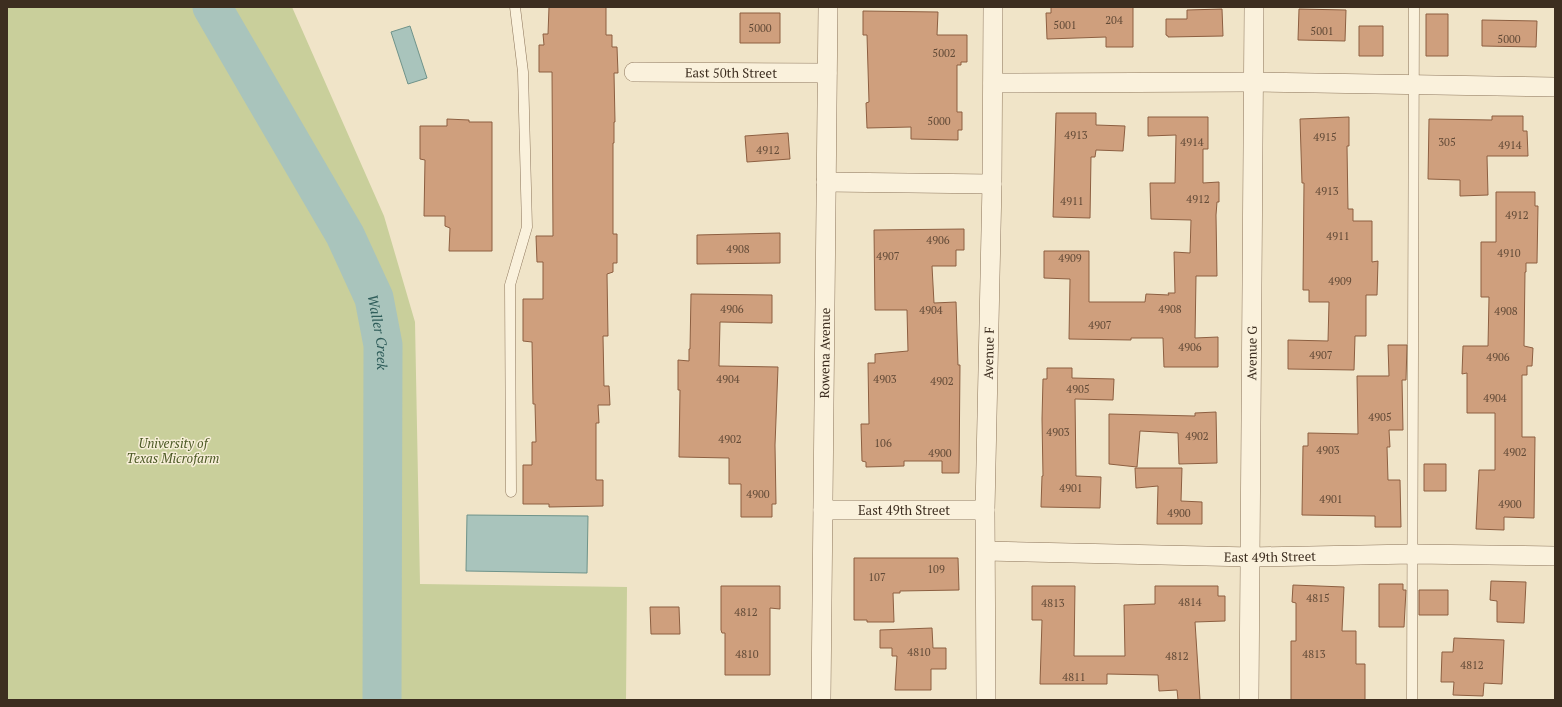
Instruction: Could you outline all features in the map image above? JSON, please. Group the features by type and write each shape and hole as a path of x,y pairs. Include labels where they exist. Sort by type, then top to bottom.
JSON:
{"street":[{"name":"Rowena Avenue","path":"820,700 828,7"},
{"name":"Avenue F","path":"986,700 985,510 994,7"},
{"name":"Avenue G","path":"1248,700 1251,557 1254,7"},
{"name":"East 50th Street","path":"634,72 827,73"},
{"path":"993,83 1254,82 1555,87"},
{"path":"826,182 992,184"},
{"name":"East 49th Street","path":"823,510 985,510"},
{"name":"East 49th Street","path":"986,551 1251,557 1413,554 1555,556"}],"lane":[{"path":"511,492 510,285 527,227 523,72 516,7"},
{"path":"1412,700 1414,7"}],"green space":[{"name":"University of Texas Microfarm","path":"7,7 292,7 384,216 415,322 420,584 627,587 626,700 7,700"}],"water":[{"path":"410,26 427,78 408,84 391,32"},
{"path":"467,515 588,516 587,573 466,571"}],"building":[{"path":"549,7 606,7 606,35 612,35 612,47 617,47 618,73 614,73 615,122 613,143 613,234 617,234 617,263 613,263 613,272 607,274 608,336 603,336 604,386 609,386 610,405 598,405 599,423 596,423 596,480 603,480 603,506 549,507 549,504 523,504 523,465 532,465 532,442 536,442 535,404 533,404 532,342 523,341 523,299 543,299 543,262 537,262 536,236 553,236 552,72 539,72 539,45 544,45 543,34 548,34"},
{"path":"1051,7 1133,7 1133,47 1106,47 1106,37 1047,39 1046,13 1051,13"},
{"path":"1222,9 1223,36 1168,37 1166,35 1166,19 1187,19 1187,10"},
{"path":"1299,9 1346,10 1345,41 1298,40"},
{"path":"863,11 938,12 937,35 967,35 967,62 961,62 961,65 957,65 957,112 962,112 962,130 958,130 958,140 911,139 911,127 867,128 866,103 869,102 867,35 863,35"},
{"path":"740,13 780,13 780,43 740,43"},
{"path":"1426,14 1448,14 1448,56 1426,56"},
{"path":"1482,20 1537,21 1536,47 1482,46"},
{"path":"1359,26 1383,26 1383,56 1359,56"},
{"path":"1056,113 1096,113 1096,125 1125,126 1123,151 1096,150 1095,157 1091,157 1090,218 1053,217"},
{"path":"1492,116 1523,116 1523,131 1527,131 1528,156 1487,156 1488,195 1460,196 1460,180 1428,179 1429,119 1492,120"},
{"path":"1148,117 1208,117 1208,149 1203,149 1203,183 1219,182 1219,202 1217,202 1216,215 1217,276 1196,276 1195,338 1218,337 1218,367 1164,367 1163,338 1131,338 1131,340 1069,339 1070,279 1044,278 1044,251 1089,251 1089,302 1145,302 1146,294 1169,295 1168,293 1175,293 1174,252 1190,253 1191,220 1151,219 1150,183 1175,183 1176,135 1148,136"},
{"path":"1349,117 1349,146 1347,146 1348,209 1353,209 1353,221 1372,221 1372,262 1378,261 1377,295 1366,295 1366,336 1355,336 1354,370 1288,369 1288,340 1328,341 1329,302 1309,302 1309,290 1303,290 1304,183 1302,183 1300,119"},
{"path":"447,119 469,120 469,122 492,122 492,251 449,251 450,228 445,226 445,216 424,216 425,160 420,159 420,126 447,126"},
{"path":"788,133 790,159 747,162 745,136"},
{"path":"1496,192 1535,192 1535,206 1538,206 1537,263 1526,263 1525,272 1524,346 1533,348 1532,366 1527,366 1527,375 1522,375 1522,437 1535,437 1534,518 1504,517 1504,530 1476,529 1479,470 1495,470 1495,413 1467,413 1467,373 1462,374 1463,346 1488,346 1489,297 1481,297 1481,242 1496,242"},
{"path":"964,229 964,250 956,250 956,266 932,266 934,303 956,302 958,365 960,365 959,473 942,473 942,461 904,461 904,466 866,467 866,462 862,461 861,424 869,424 868,363 875,363 875,354 908,351 907,310 875,310 874,230"},
{"path":"780,233 780,263 697,264 697,235"},
{"path":"691,294 772,295 772,323 720,322 719,366 778,367 775,445 776,504 772,504 772,517 741,517 741,484 729,484 729,458 679,457 680,390 678,390 678,360 689,361"},
{"path":"1388,345 1407,345 1406,380 1402,380 1403,430 1389,430 1390,447 1387,447 1388,480 1400,480 1401,527 1375,527 1375,516 1302,515 1303,446 1308,446 1308,433 1358,434 1357,376 1389,376"},
{"path":"1047,368 1072,368 1072,378 1114,379 1113,400 1075,399 1076,476 1101,477 1100,508 1041,507 1043,476 1043,379 1047,379"},
{"path":"1216,412 1217,463 1179,464 1178,433 1140,431 1137,467 1109,464 1109,414 1195,416 1195,413"},
{"path":"1424,464 1446,464 1446,491 1424,491"},
{"path":"1135,468 1182,468 1181,501 1202,502 1202,524 1157,524 1158,486 1136,488"},
{"path":"854,558 958,558 959,590 900,591 900,593 893,593 894,622 867,622 867,620 854,620"},
{"path":"1491,581 1526,582 1524,623 1497,622 1497,601 1490,600"},
{"path":"1379,584 1403,584 1403,590 1406,590 1404,627 1379,627"},
{"path":"1293,585 1344,587 1342,631 1356,631 1356,664 1365,664 1365,700 1291,700 1291,641 1296,641 1296,603 1292,602"},
{"path":"721,586 780,586 780,609 770,608 770,675 725,675 725,633 722,633 721,630"},
{"path":"1032,586 1075,586 1074,656 1125,656 1124,605 1155,604 1155,586 1218,586 1218,596 1225,596 1225,621 1195,622 1200,700 1178,700 1177,690 1159,691 1158,675 1107,674 1107,684 1040,684 1042,620 1032,620"},
{"path":"1419,590 1448,590 1448,615 1419,615"},
{"path":"650,607 679,607 680,634 651,634"},
{"path":"932,628 933,648 946,648 946,669 931,669 931,690 895,690 897,656 892,656 892,648 880,648 880,630"},
{"path":"1454,638 1504,640 1502,684 1484,683 1483,696 1453,695 1454,682 1441,682 1442,652 1453,652"}],"waterway":[{"name":"Waller Creek","path":"212,7 345,235 374,298 383,345 382,700"}]}
